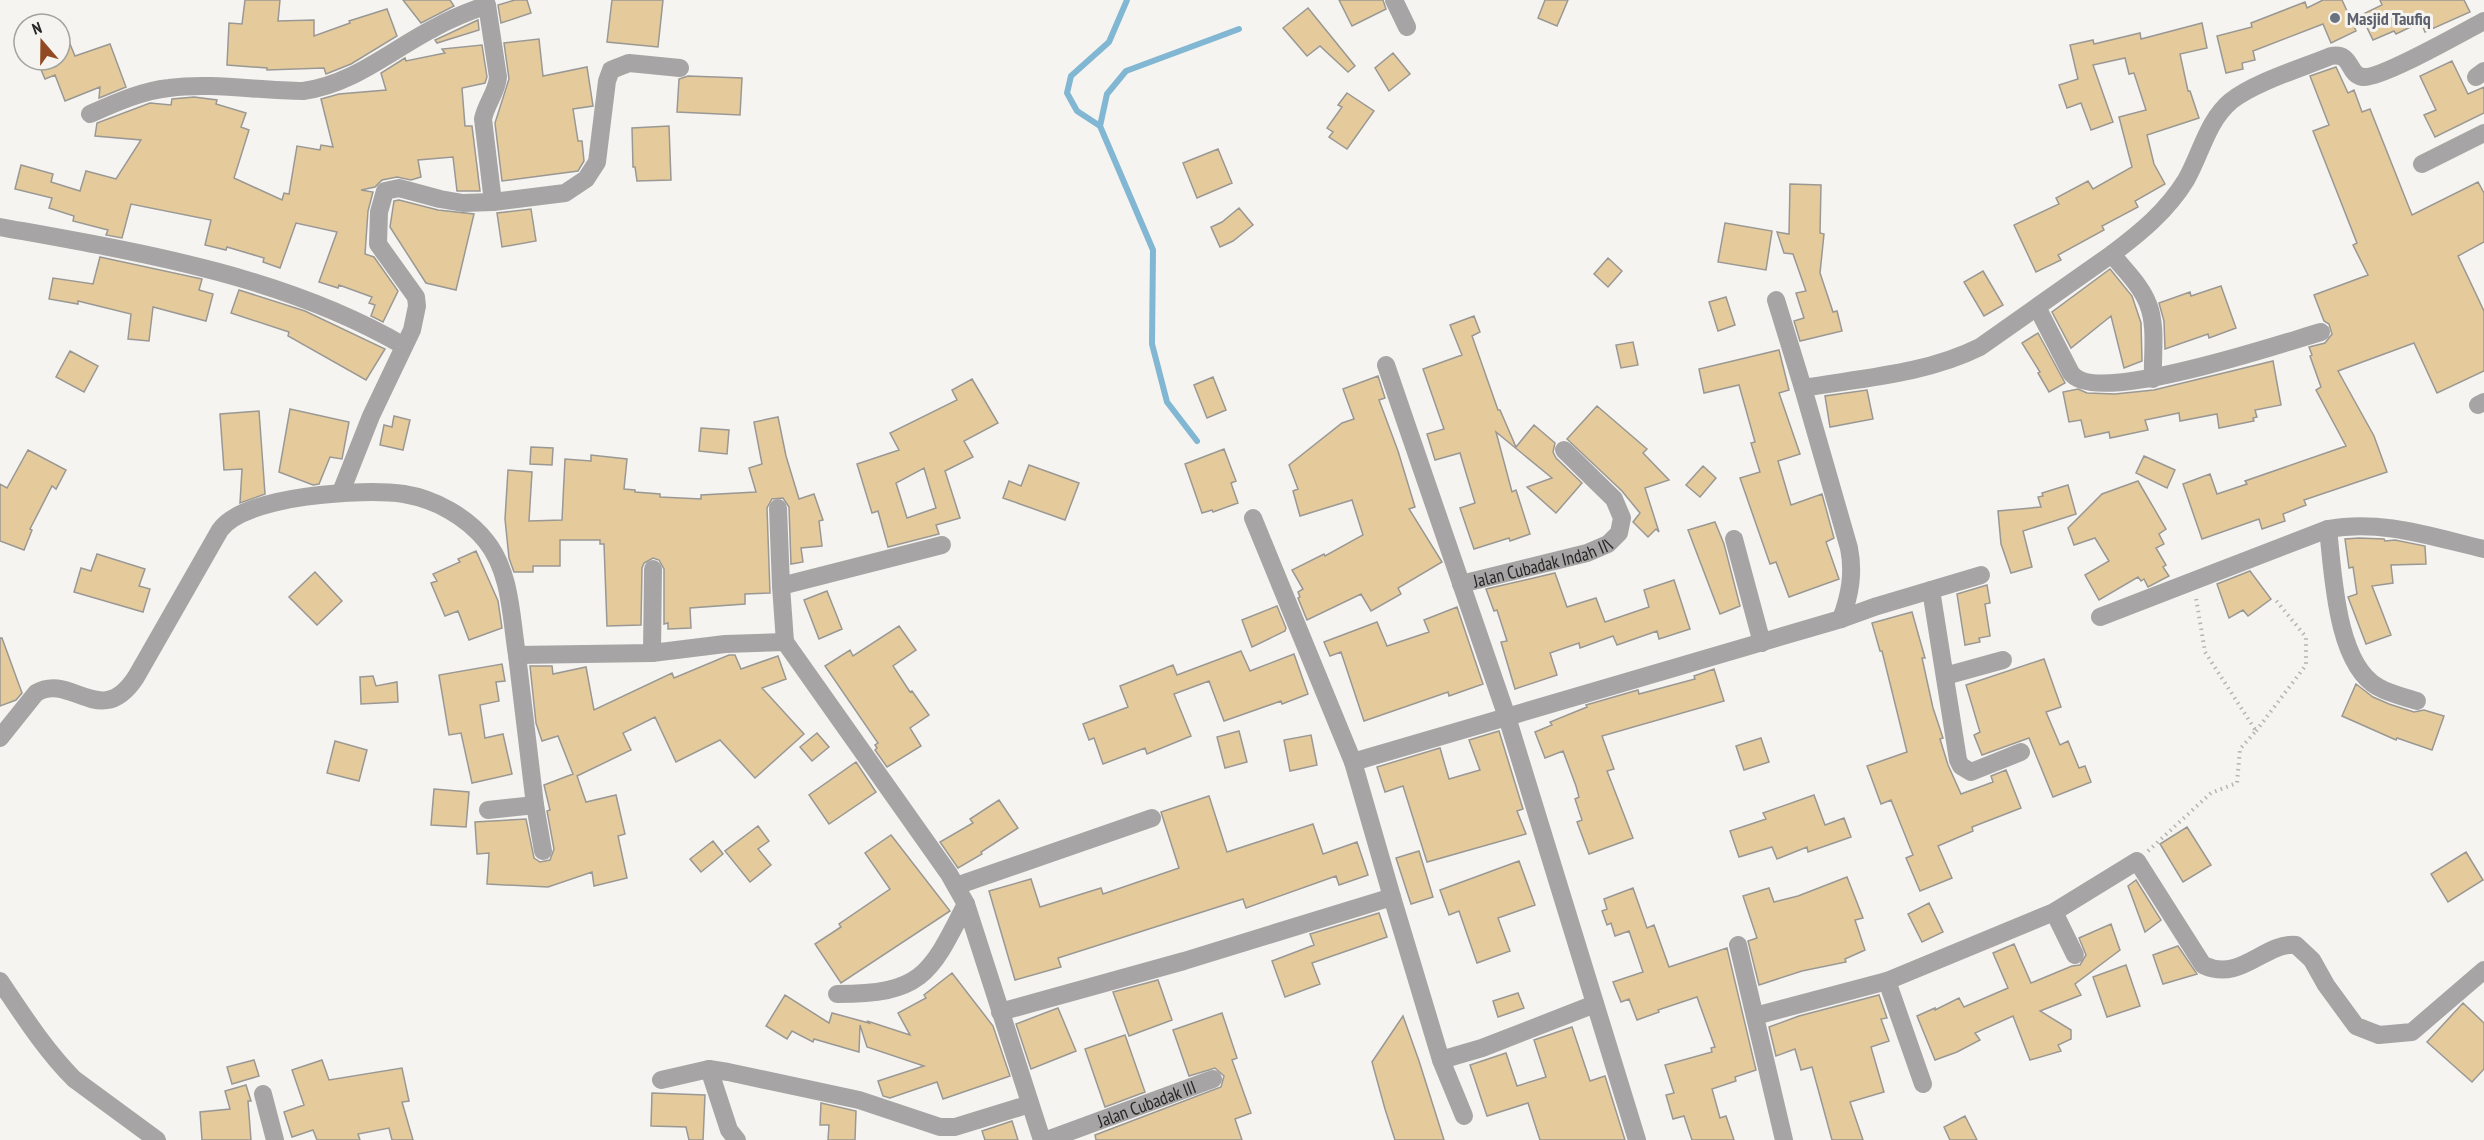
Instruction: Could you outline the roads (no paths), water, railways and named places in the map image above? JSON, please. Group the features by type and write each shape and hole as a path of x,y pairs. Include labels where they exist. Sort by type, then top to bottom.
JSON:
{"street":[{"path":"1394,0 1407,27"},
{"path":"90,114 124,100 168,88 194,86 294,91 318,89 356,75 435,27 487,5 498,77 497,86 486,106 483,119 493,202"},
{"path":"1803,388 1908,370 1966,354 1980,347 2140,232 2177,194 2215,118 2240,95 2335,55 2344,58 2359,76 2371,75 2406,62 2484,21"},
{"path":"341,492 371,416 412,330 417,306 411,289 379,247 379,212 383,195 394,187 450,201 493,202 565,193 586,179 597,162 607,81 611,70 629,63 680,68"},
{"path":"2422,164 2484,133"},
{"path":"0,227 140,254 288,292 366,326 405,346"},
{"path":"2112,254 2136,284 2148,304 2152,331 2153,379"},
{"path":"1776,300 1849,548 1852,565 1848,601 1841,619"},
{"path":"2037,307 2071,373 2077,379 2117,383 2153,379 2321,332"},
{"path":"1386,365 1507,717 1637,1140"},
{"name":"Jalan Cubadak Indah III","path":"1461,584 1587,553 1608,544 1619,533 1622,518 1614,499 1564,450"},
{"path":"0,738 36,693 42,689 56,688 105,701 125,692 136,677 220,530 233,517 294,499 341,492 405,494 449,509 471,525 487,542 500,565 507,591 517,655 535,805 543,851"},
{"path":"778,508 785,642 966,903 1042,1140"},
{"path":"1253,518 1353,762 1441,1060 1464,1116"},
{"path":"2100,617 2328,529 2352,524 2383,526 2484,549"},
{"path":"2328,529 2336,604 2348,647 2366,677 2378,687 2418,701"},
{"path":"1734,539 1762,643"},
{"path":"781,586 942,545"},
{"path":"652,653 653,569"},
{"path":"1353,762 1762,643 1981,575"},
{"path":"1931,590 1958,760 1961,766 1971,772 2021,752"},
{"path":"517,655 652,653 725,645 785,642"},
{"path":"1945,676 2003,660"},
{"path":"488,810 535,805"},
{"path":"956,886 1152,818"},
{"path":"1755,1016 1887,981 2054,912 2137,861 2203,965 2212,969 2236,968 2290,945 2296,945 2312,960 2326,985 2356,1026 2379,1035 2412,1032 2484,970"},
{"path":"1000,1012 1184,961 1392,897"},
{"path":"837,994 871,994 892,990 911,982 924,973 934,964 966,903"},
{"path":"2054,912 2075,955"},
{"path":"1738,945 1784,1140"},
{"path":"0,981 42,1043 63,1068 74,1079 157,1140"},
{"path":"1887,981 1923,1084"},
{"path":"1441,1060 1482,1048 1595,1004"},
{"path":"661,1080 709,1069 859,1100 940,1127 954,1126 1030,1104"},
{"path":"709,1069 729,1130 737,1140"},
{"name":"Jalan Cubadak III","path":"1047,1140 1213,1079"},
{"path":"263,1094 274,1140"}],"waterway":[{"path":"1100,126 1077,111 1067,93 1071,76 1109,42 1127,0"},
{"path":"1197,441 1167,402 1152,344 1153,250 1100,126 1107,94 1126,71 1239,29"}],"place":[{"name":"Masjid Taufiq","path":"2335,18"}]}
